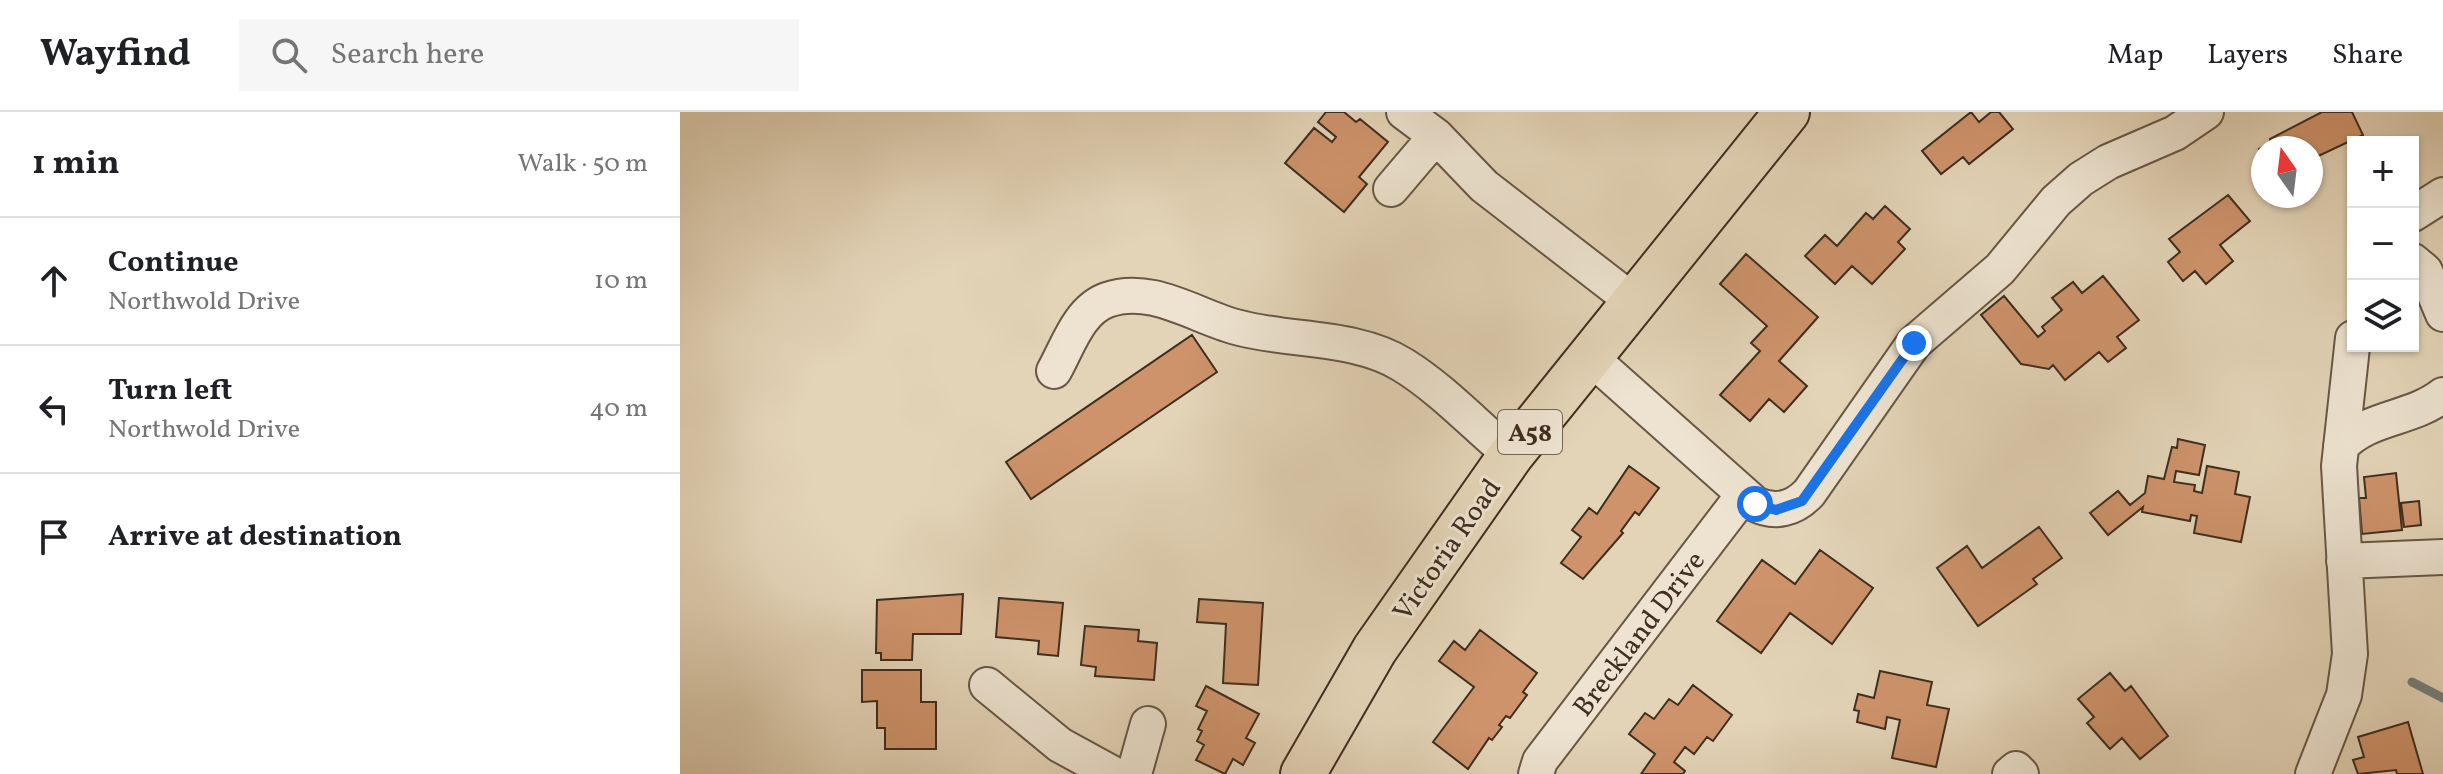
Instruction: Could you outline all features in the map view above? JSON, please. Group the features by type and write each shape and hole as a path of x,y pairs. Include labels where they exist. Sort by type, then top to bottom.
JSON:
{"highway":[{"name":"Victoria Road","path":"1303,774 1375,649 1511,455 1787,112"}],"street":[{"path":"1404,112 1436,136 1484,186 1634,302"},
{"path":"1591,358 1744,494 1765,509 1791,507 1802,501 1914,343 2000,269 2056,201 2081,179 2108,162 2175,133 2206,112"},
{"path":"1391,189 1436,136"},
{"path":"2419,210 2443,195"},
{"path":"2419,266 2425,271 2443,314"},
{"path":"1054,371 1087,310 1108,299 1134,296 1165,301 1236,327 1358,348 1402,364 1511,455"},
{"path":"2313,774 2344,695 2350,654 2341,446 2351,352"},
{"path":"2341,446 2368,424 2407,414 2443,395"},
{"name":"Breckland Drive","path":"1536,774 1540,761 1744,494"},
{"path":"2344,561 2443,557"},
{"path":"987,685 1060,745 1113,774"},
{"path":"1134,774 1148,724"},
{"path":"2010,774 2016,769 2021,774"}],"building":[{"path":"1326,112 1344,112 1356,122 1360,119 1388,142 1359,177 1367,184 1344,212 1285,163 1314,128 1332,142 1336,137 1318,122"},
{"path":"1971,112 1979,122 1991,112 1999,112 2013,129 1969,164 1963,157 1941,174 1922,151"},
{"path":"2322,112 2352,112 2363,135 2347,136 2347,143 2323,154 2323,136 2276,136"},
{"path":"2228,195 2250,221 2220,245 2233,261 2206,284 2195,271 2183,281 2168,262 2180,252 2169,239"},
{"path":"1885,206 1910,229 1898,242 1905,249 1872,284 1852,266 1835,284 1805,256 1825,235 1837,246 1866,213 1873,219"},
{"path":"1746,254 1818,317 1779,361 1807,386 1784,412 1769,399 1750,421 1720,395 1760,351 1751,343 1767,326 1720,284"},
{"path":"2103,276 2139,320 2117,337 2126,348 2108,362 2099,352 2065,380 2053,365 2049,369 2021,364 1981,315 2004,296 2038,337 2045,331 2042,327 2062,310 2052,298 2073,282 2082,293"},
{"path":"1192,335 1217,372 1031,499 1006,462"},
{"path":"2178,439 2205,445 2199,475 2176,471 2174,482 2195,485 2194,491 2202,493 2207,466 2239,472 2235,494 2250,497 2241,542 2194,533 2197,516 2191,515 2190,521 2142,512 2143,507 2108,535 2090,513 2118,491 2130,505 2145,493 2148,476 2164,479 2172,447 2177,448"},
{"path":"1629,466 1659,488 1639,515 1635,512 1621,531 1623,533 1583,579 1561,563 1581,537 1572,530 1589,508 1597,514"},
{"path":"2396,473 2402,530 2362,534 2359,498 2366,498 2364,477"},
{"path":"2419,501 2421,525 2404,527 2401,503"},
{"path":"2039,527 2062,558 2033,579 2037,584 1978,626 1937,568 1967,546 1982,568"},
{"path":"1820,550 1873,588 1832,644 1790,613 1761,653 1717,621 1762,560 1795,584"},
{"path":"963,594 961,634 913,634 912,660 881,660 881,653 876,653 877,600"},
{"path":"999,598 1063,603 1058,656 1038,654 1039,641 996,637"},
{"path":"1199,599 1263,603 1258,685 1223,683 1226,624 1197,622"},
{"path":"1085,626 1139,630 1138,641 1157,643 1154,680 1095,676 1096,667 1081,665"},
{"path":"1480,630 1537,673 1523,692 1527,695 1510,718 1506,716 1499,725 1502,727 1492,740 1489,738 1468,769 1433,742 1474,687 1439,661 1454,641 1465,650"},
{"path":"862,670 921,670 921,702 936,702 936,749 885,749 885,728 877,728 877,701 862,702"},
{"path":"1880,671 1932,682 1927,705 1949,709 1936,767 1892,758 1900,720 1887,717 1885,729 1857,722 1859,711 1854,710 1858,694 1874,698"},
{"path":"2110,673 2125,691 2131,686 2168,736 2140,759 2122,738 2110,749 2087,723 2094,717 2078,699"},
{"path":"1693,685 1732,715 1713,741 1707,737 1694,754 1685,747 1674,762 1685,771 1683,774 1641,774 1655,754 1629,734 1645,713 1654,719 1669,699 1678,705"},
{"path":"1206,686 1259,714 1246,738 1255,743 1243,765 1233,759 1225,774 1196,760 1204,745 1197,741 1202,731 1198,729 1207,711 1196,706"},
{"path":"2408,722 2423,774 2397,774 2396,770 2358,774 2353,760 2364,757 2358,737"}],"waterway":[{"path":"2412,682 2443,698"}],"route":[{"path":"1755,504 1776,510 1802,501 1914,343"}]}
